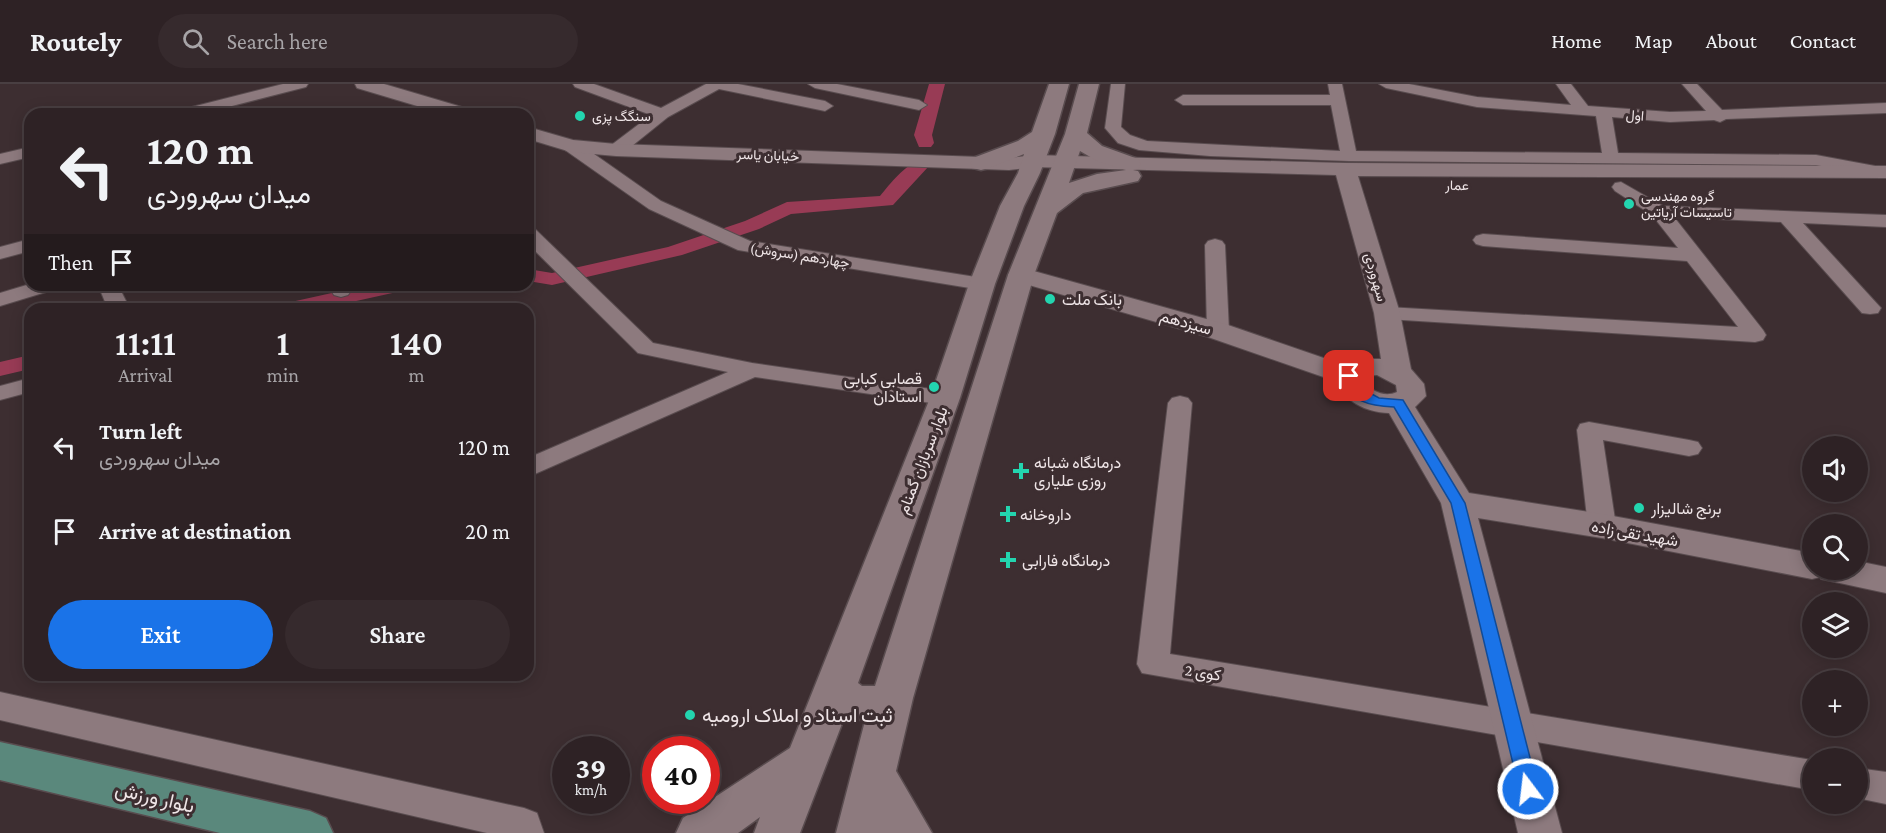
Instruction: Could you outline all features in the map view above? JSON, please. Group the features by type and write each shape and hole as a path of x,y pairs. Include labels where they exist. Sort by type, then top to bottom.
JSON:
{"main road":[{"name":"بلوار سربازان گمنام","path":"859,833 892,698 1022,275 1046,210 1045,158 1059,84"},
{"name":"بلوار سربازان گمنام","path":"777,833 836,687 945,398 982,284 1012,206 1045,158 1089,84"},
{"path":"981,163 1022,147 1045,158 1088,148 1130,170"},
{"path":"981,163 1001,172 1009,180 1012,206"},
{"path":"1046,210 1075,188 1130,170"},
{"path":"836,687 846,698 860,704 877,704 892,698"},
{"name":"بلوار ورزش","path":"0,761 309,833"},
{"path":"699,833 806,761"},
{"path":"873,773 909,833"}],"street":[{"path":"217,108 300,84"},
{"path":"364,84 445,108"},
{"path":"580,84 662,114"},
{"path":"616,150 662,114 716,84 825,106"},
{"path":"815,84 919,105"},
{"path":"1118,84 1113,128 1124,139 1145,146 1212,158"},
{"path":"1335,84 1348,169 1611,159 1816,160 1885,178"},
{"name":"اول","path":"1386,84 1584,111 1670,117 1720,117 1855,107 1886,108"},
{"path":"1563,84 1584,111"},
{"path":"1689,84 1720,117"},
{"path":"1183,100 1339,100"},
{"path":"1603,113 1611,159"},
{"name":"خیابان یاسر","path":"534,136 571,146 616,150 981,163 1045,158"},
{"name":"چهاردهم (سروش)","path":"571,146 655,205 745,246 982,284"},
{"path":"0,159 24,153"},
{"name":"عمار","path":"1045,158 1130,170 1348,169 1885,178"},
{"name":"عمار","path":"1130,170 1212,158 1621,187 1885,178"},
{"name":"سهروردی","path":"1348,169 1387,313 1398,388 1458,503 1540,833"},
{"path":"1387,313 1755,334 1659,210 1621,187"},
{"path":"1659,210 1886,221"},
{"path":"1788,218 1870,308"},
{"path":"534,239 646,348 752,370 945,398"},
{"path":"1483,240 1693,255"},
{"path":"1215,245 1218,331"},
{"path":"0,254 24,247"},
{"name":"سیزدهم","path":"1022,275 1218,331 1349,376 1351,388 1367,399 1377,402 1398,388"},
{"path":"0,300 29,291"},
{"path":"534,465 752,370"},
{"path":"0,393 24,387"},
{"name":"کوی 2","path":"1180,403 1153,664 1511,723"},
{"path":"1602,526 1589,430 1689,448"},
{"name":"شهید تقی زاده","path":"1458,503 1602,526 1802,564"},
{"path":"1868,577 1886,580"},
{"path":"0,706 524,825 526,833"},
{"path":"1511,723 1802,773"},
{"path":"1868,785 1886,788"}],"waterway":[{"path":"925,143 923,135 937,84"},
{"path":"534,276 552,279 675,251 752,225 787,208 886,201 920,166"},
{"path":"317,303 371,291"},
{"path":"0,369 24,363"}],"place":[{"name":"سنگگ پزی","path":"580,116"},
{"name":"گروه مهندسی تاسیسات آریاتین","path":"1629,204"},
{"name":"بانک ملت","path":"1050,299"},
{"name":"قصابی کبابی استادان","path":"934,387"},
{"name":"درمانگاه شبانه روزی علیاری","path":"1021,471"},
{"name":"برنج شالیزار","path":"1639,508"},
{"name":"داروخانه","path":"1008,514"},
{"name":"درمانگاه فارابی","path":"1008,560"},
{"name":"ثبت اسناد و املاک ارومیه","path":"690,715"}],"route":[{"path":"1349,376 1351,388 1367,399 1388,404 1398,403 1458,503 1528,789"}]}
